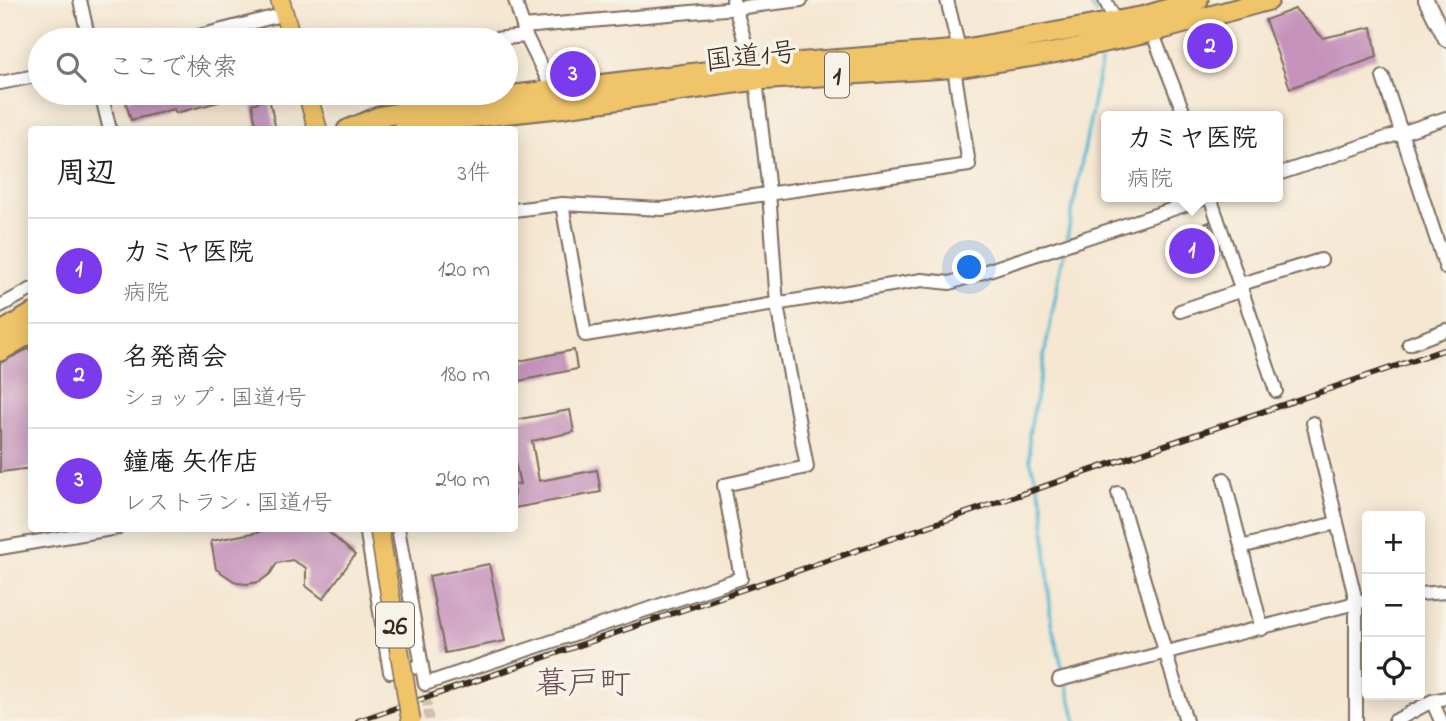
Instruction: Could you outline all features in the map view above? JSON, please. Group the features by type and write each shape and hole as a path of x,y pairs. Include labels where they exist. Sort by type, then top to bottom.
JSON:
{"highway":[{"name":"国道1号","path":"959,62 1115,20 1145,16 1198,0"},
{"name":"国道1号","path":"422,126 556,100 755,73 959,62 1053,53 1152,32 1269,0"},
{"name":"国道1号","path":"518,101 556,100"},
{"name":"国道1号","path":"356,126 378,117 439,105"},
{"path":"0,333 28,316"},
{"path":"0,351 28,334"}],"main road":[{"path":"283,7 289,28"},
{"path":"311,105 317,126"},
{"name":"26","path":"380,532 411,721"}],"street":[{"path":"80,0 86,28"},
{"path":"515,0 525,31 556,100"},
{"path":"518,32 734,4 801,0"},
{"path":"518,210 562,205 662,209 969,165 959,62 947,0"},
{"path":"1105,0 1115,20"},
{"path":"1426,0 1446,39"},
{"path":"399,532 425,684 741,578 724,485 807,467 777,305 769,192 755,73 734,4"},
{"path":"219,28 283,7"},
{"path":"1152,32 1183,111"},
{"path":"0,83 28,77"},
{"path":"1383,77 1446,268"},
{"path":"104,105 109,126"},
{"path":"1283,172 1446,118"},
{"path":"562,205 584,335 922,280 950,284 1194,202"},
{"path":"1211,202 1276,391"},
{"path":"1180,311 1321,260"},
{"path":"0,306 28,291"},
{"path":"1409,344 1446,330"},
{"path":"1313,423 1336,523 1362,600 1356,721"},
{"path":"1224,480 1262,629"},
{"path":"1118,493 1185,721"},
{"path":"1241,547 1336,523"},
{"path":"0,548 94,532"},
{"path":"367,532 390,672 422,666"},
{"path":"1425,594 1446,592"},
{"path":"1059,680 1165,651 1262,629 1362,600"},
{"path":"1395,721 1432,701 1446,698"},
{"path":"1432,701 1441,721"}],"building":[{"path":"1295,9 1323,38 1372,27 1377,57 1290,88 1265,20"},
{"path":"126,105 207,105 176,113 174,109 131,120"},
{"path":"252,105 271,105 275,126 256,126"},
{"path":"1209,222 1215,256 1187,262 1178,237"},
{"path":"28,349 28,468 0,472 0,363"},
{"path":"574,350 577,369 518,381 518,361"},
{"path":"570,410 574,432 532,441 539,481 597,470 601,492 518,507 518,419"},
{"path":"258,532 329,532 355,555 323,599 306,586 306,568 292,560 277,563 270,574 259,582 237,583 216,569 211,541"},
{"path":"489,564 505,641 445,653 429,576"}],"waterway":[{"path":"1087,0 1096,13 1103,5"},
{"path":"1067,238 1101,63"},
{"path":"1064,252 1029,435 1030,460 1043,503 1051,623 1064,674"},
{"path":"1066,682 1076,721"}],"tunnel":[{"path":"425,684 429,721"}],"railway":[{"path":"358,721 1446,349"}],"place":[{"name":"名発商会","path":"1210,46"},
{"name":"鐘庵 矢作店","path":"573,74"},
{"name":"カミヤ医院","path":"1192,251"}],"district":[{"name":"暮戸町","path":"583,682"}]}
